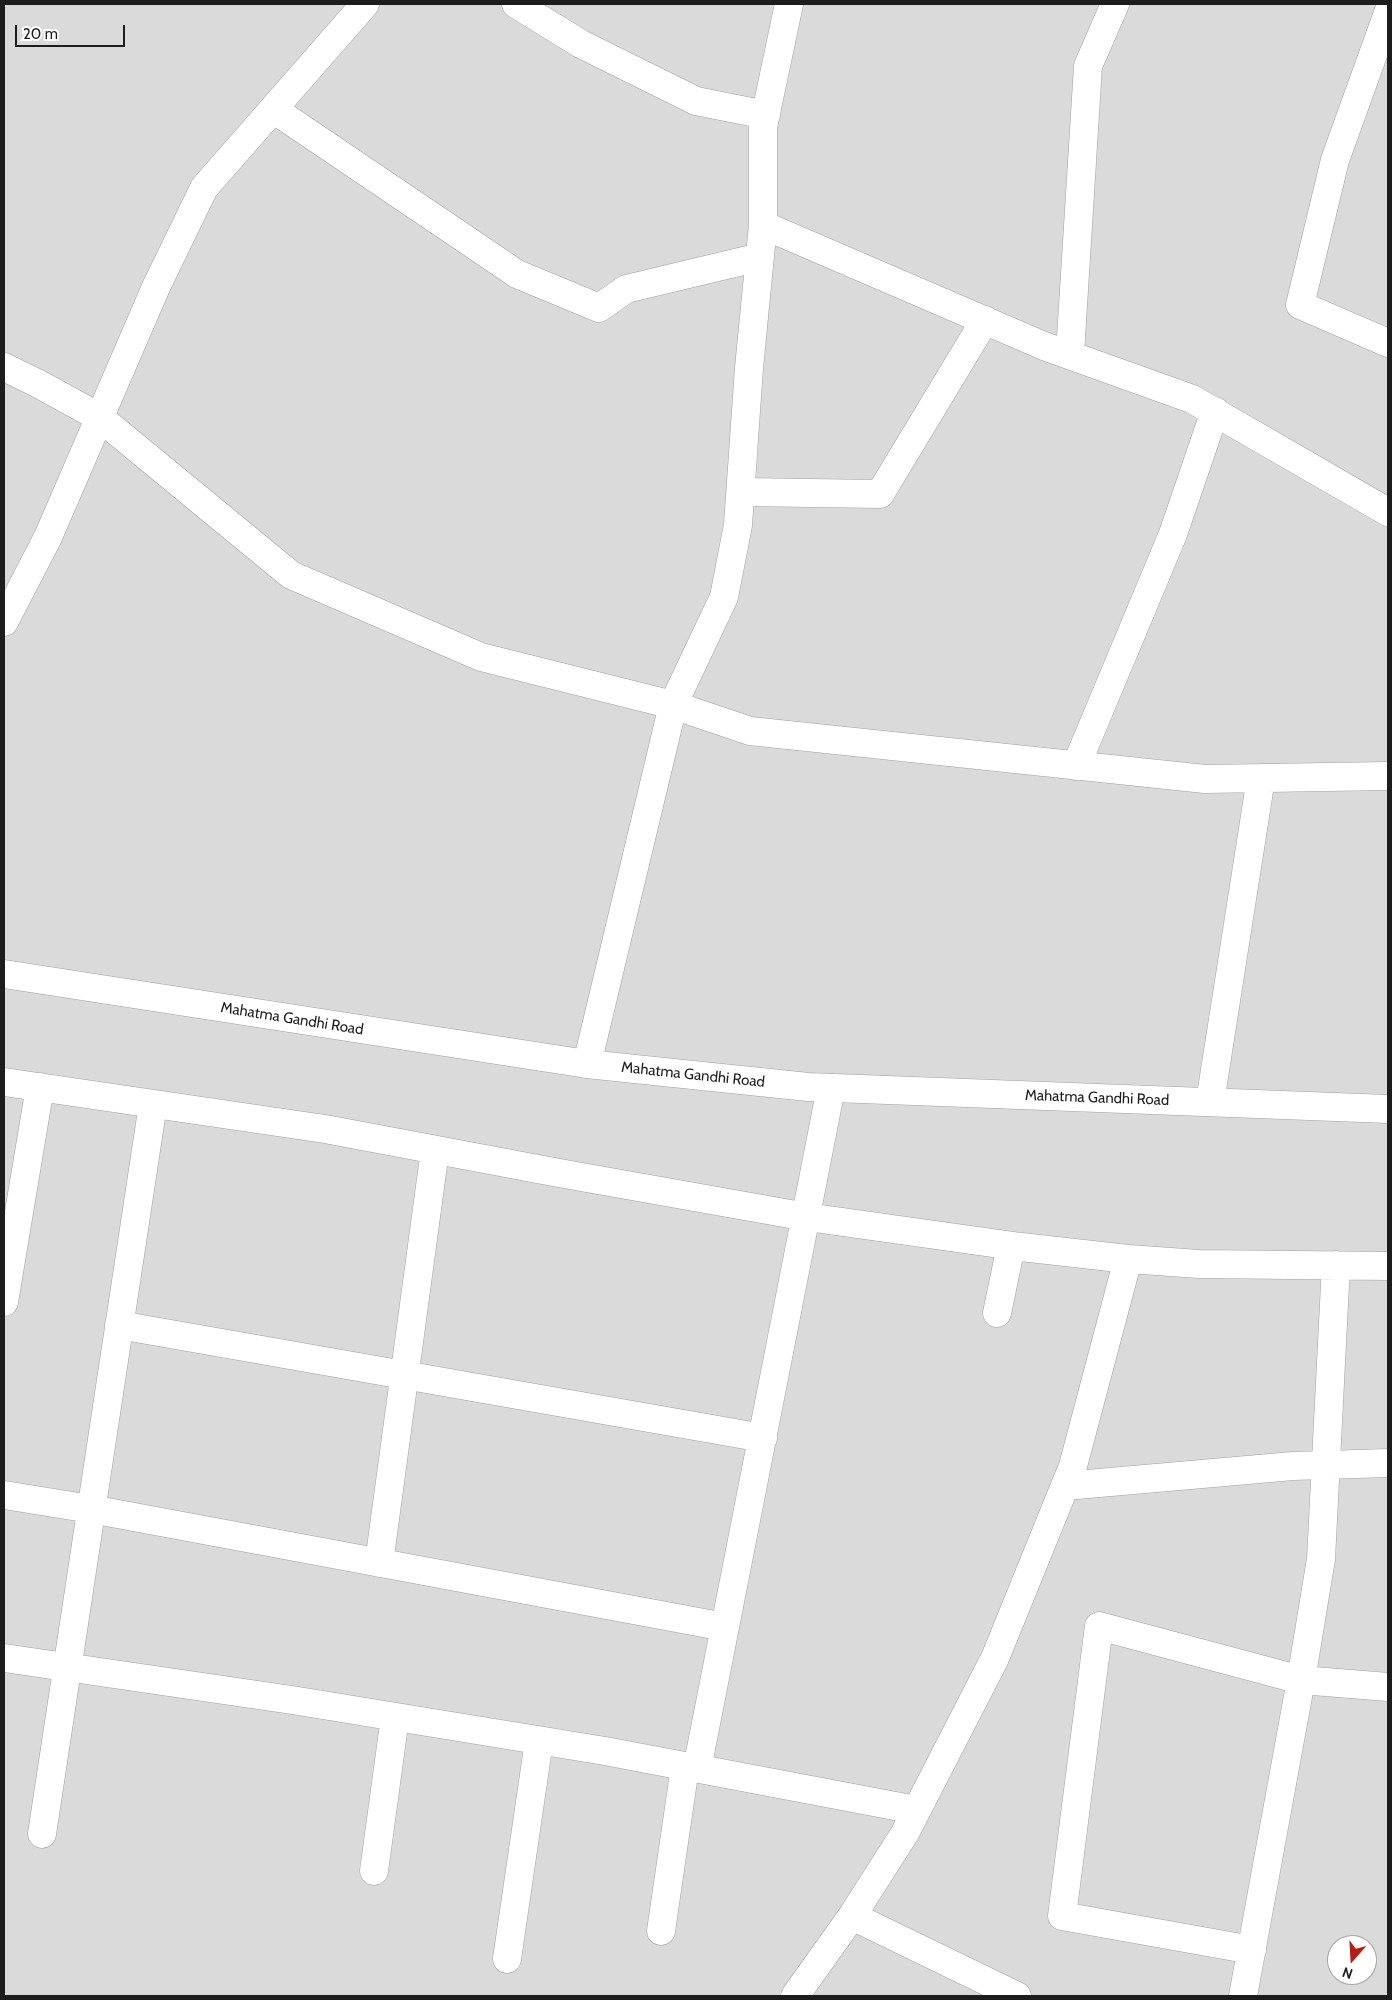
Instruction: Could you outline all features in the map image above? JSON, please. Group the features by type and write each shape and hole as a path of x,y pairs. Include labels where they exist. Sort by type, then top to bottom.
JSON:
{"street":[{"path":"4,622 48,537 156,287 204,188 365,4"},
{"path":"516,4 581,44 696,100 766,115"},
{"path":"587,1064 673,705 724,597 738,525 749,368 763,225 763,127 789,4"},
{"path":"1070,354 1088,66 1115,4"},
{"path":"1388,13 1335,160 1300,304 1388,343"},
{"path":"273,109 517,274 599,308 626,289 760,257"},
{"path":"763,225 1044,346 1192,398 1388,512"},
{"path":"741,492 880,494 985,320"},
{"path":"4,368 37,383 99,417 291,575 481,657 673,705 750,731 1205,779 1388,776"},
{"path":"1076,766 1173,534 1215,412"},
{"path":"1210,1102 1261,778"},
{"name":"Mahatma Gandhi Road","path":"4,974 587,1064 831,1088 1388,1108"},
{"path":"4,1082 325,1129 807,1217 1011,1246 1128,1259 1199,1264 1388,1266"},
{"path":"4,1302 40,1087"},
{"path":"661,1931 691,1768 725,1627 831,1088"},
{"path":"42,1834 153,1104"},
{"path":"379,1563 435,1150"},
{"path":"997,1313 1011,1246"},
{"path":"795,1996 852,1916 905,1833 995,1658 1073,1466 1128,1259"},
{"path":"1243,1996 1301,1680 1321,1558 1336,1265"},
{"path":"120,1325 763,1438"},
{"path":"1065,1486 1326,1465 1388,1463"},
{"path":"4,1495 91,1509 725,1627"},
{"path":"1252,1950 1062,1916 1099,1626 1301,1680 1388,1687"},
{"path":"4,1658 395,1717 539,1741 916,1810"},
{"path":"374,1870 395,1717"},
{"path":"507,1959 539,1741"},
{"path":"852,1916 1017,1996"}],"shaded area":[{"path":"4,4 1388,4 1388,1996 4,1996"}]}
